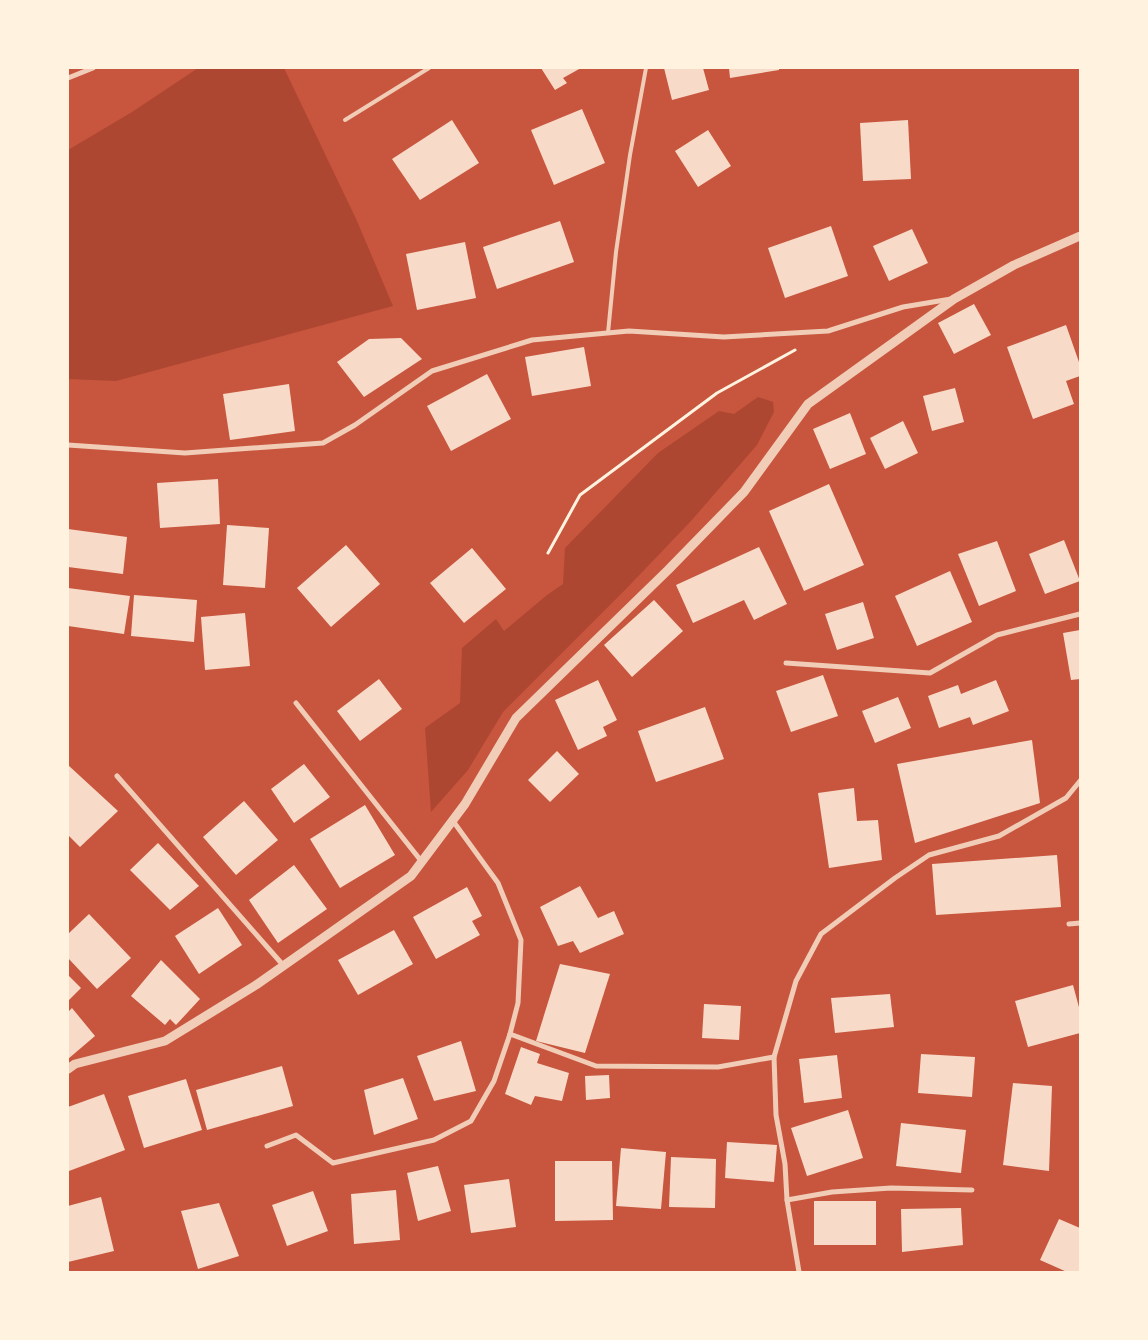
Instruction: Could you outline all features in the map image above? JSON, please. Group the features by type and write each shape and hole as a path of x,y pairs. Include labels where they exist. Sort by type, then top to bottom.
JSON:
{"street":[{"path":"68,78 93,68"},
{"path":"68,1069 75,1064 164,1041 256,985 411,876 466,804 516,718 668,570 744,492 808,404 954,299 1014,265 1080,236"},
{"path":"68,445 185,453 323,443 355,425 432,370 532,340 629,331 724,337 828,331 903,307 954,299"},
{"path":"786,664 930,674 997,635 1080,614"},
{"path":"296,703 422,862"},
{"path":"117,776 283,965"},
{"path":"799,1272 787,1200 785,1164 776,1114 774,1057 796,980 821,934 895,878 929,855 999,836 1066,798 1080,781"},
{"path":"267,1146 296,1135 333,1163 434,1140 471,1121 494,1081 518,1003 521,940 498,883 453,821"},
{"path":"1069,924 1080,923"},
{"path":"510,1034 596,1066 718,1067 774,1057"},
{"path":"787,1200 832,1192 891,1188 972,1190"}],"lane":[{"path":"346,120 429,68"},
{"path":"608,333 616,252 628,165 646,68"}],"path":[{"path":"548,553 580,494 716,393 828,331"}],"shaded area":[{"path":"198,68 284,68 357,221 393,306 116,381 68,379 68,150 132,112"},
{"path":"758,397 773,402 774,412 757,445 691,521 503,712 468,770 431,812 425,728 460,703 462,648 496,619 504,631 563,584 565,548 658,453 719,411 734,414"}],"building":[{"path":"541,68 581,68 563,78 567,83 555,90"},
{"path":"664,68 703,68 709,90 672,100"},
{"path":"729,68 779,68 779,70 730,78"},
{"path":"582,109 605,163 554,185 531,130"},
{"path":"452,120 479,163 420,200 392,159"},
{"path":"908,120 911,179 863,181 860,123"},
{"path":"708,130 731,166 698,187 675,151"},
{"path":"560,221 574,262 497,289 483,247"},
{"path":"831,226 848,276 785,298 768,248"},
{"path":"912,229 928,263 889,281 873,246"},
{"path":"465,242 476,298 417,310 406,254"},
{"path":"974,304 991,335 954,354 938,323"},
{"path":"1066,325 1080,365 1080,376 1066,381 1074,404 1033,419 1007,347"},
{"path":"401,338 422,359 364,397 337,362 369,339"},
{"path":"584,347 591,386 532,396 525,357"},
{"path":"487,374 511,419 451,451 427,406"},
{"path":"289,384 295,431 230,440 223,394"},
{"path":"955,388 964,422 932,431 923,396"},
{"path":"850,413 866,454 830,469 813,429"},
{"path":"903,421 918,453 885,469 870,438"},
{"path":"218,479 220,524 160,528 157,483"},
{"path":"829,484 864,565 804,591 769,511"},
{"path":"227,525 269,528 265,588 223,585"},
{"path":"68,529 127,537 123,574 68,567"},
{"path":"1064,540 1080,581 1045,594 1029,554"},
{"path":"997,541 1016,591 979,606 958,554"},
{"path":"346,545 380,584 331,627 297,588"},
{"path":"759,547 787,604 754,620 744,600 693,623 676,585"},
{"path":"472,548 506,589 464,623 430,583"},
{"path":"950,571 972,622 917,646 895,596"},
{"path":"68,588 130,596 124,634 68,626"},
{"path":"134,595 197,600 194,642 131,636"},
{"path":"654,600 683,631 632,677 604,645"},
{"path":"863,602 874,638 837,650 825,614"},
{"path":"245,613 250,666 205,670 201,617"},
{"path":"1080,630 1080,679 1071,680 1063,633"},
{"path":"823,675 838,716 791,732 776,691"},
{"path":"379,679 402,709 360,741 337,711"},
{"path":"598,680 617,720 603,727 607,736 578,750 555,700"},
{"path":"996,680 1009,711 973,725 970,717 939,728 928,696 958,685 961,694"},
{"path":"898,697 911,728 875,743 862,711"},
{"path":"705,707 724,759 656,782 638,731"},
{"path":"1032,740 1040,803 915,843 897,764"},
{"path":"557,751 579,774 550,802 528,780"},
{"path":"304,764 330,797 294,823 271,789"},
{"path":"68,765 118,811 80,847 68,835"},
{"path":"854,788 857,821 878,820 882,860 829,868 818,793"},
{"path":"244,801 278,840 236,875 203,837"},
{"path":"365,805 395,855 340,888 310,839"},
{"path":"158,843 199,886 170,910 130,870"},
{"path":"1057,855 1061,907 936,915 932,864"},
{"path":"294,865 327,909 278,943 249,900"},
{"path":"580,886 598,918 614,911 624,934 580,953 573,941 558,946 540,907"},
{"path":"467,887 482,916 472,921 480,935 436,959 413,917"},
{"path":"218,908 242,945 199,974 175,936"},
{"path":"89,914 131,958 97,989 68,958 68,934"},
{"path":"394,930 413,964 358,995 338,960"},
{"path":"161,960 200,999 176,1025 170,1019 165,1025 131,996"},
{"path":"560,964 610,974 585,1053 536,1041"},
{"path":"68,975 81,988 68,1001"},
{"path":"1073,985 1080,1011 1080,1033 1028,1047 1015,1001"},
{"path":"890,994 894,1027 835,1033 831,998"},
{"path":"704,1004 741,1006 739,1040 702,1038"},
{"path":"72,1008 95,1036 68,1059 68,1012"},
{"path":"461,1041 476,1091 434,1101 417,1056"},
{"path":"521,1047 540,1054 537,1063 569,1073 562,1101 535,1096 531,1105 505,1094"},
{"path":"921,1054 975,1057 972,1097 918,1093"},
{"path":"837,1055 842,1098 804,1103 799,1059"},
{"path":"282,1066 293,1106 207,1130 196,1090"},
{"path":"609,1075 610,1098 586,1100 585,1076"},
{"path":"403,1078 418,1119 374,1135 364,1090"},
{"path":"186,1079 202,1130 144,1148 128,1096"},
{"path":"1013,1083 1052,1086 1049,1171 1003,1165"},
{"path":"104,1094 125,1150 69,1171 68,1107"},
{"path":"848,1110 863,1158 807,1176 791,1128"},
{"path":"901,1123 966,1130 961,1173 896,1166"},
{"path":"727,1142 777,1145 774,1182 725,1178"},
{"path":"621,1148 666,1152 661,1209 616,1206"},
{"path":"671,1157 716,1159 715,1208 669,1207"},
{"path":"555,1161 612,1161 613,1220 555,1221"},
{"path":"438,1166 451,1211 418,1221 407,1173"},
{"path":"509,1179 516,1227 471,1233 464,1185"},
{"path":"396,1190 400,1240 354,1244 351,1194"},
{"path":"313,1191 328,1231 287,1246 272,1205"},
{"path":"101,1197 114,1251 68,1262 68,1206"},
{"path":"814,1201 876,1201 876,1245 814,1245"},
{"path":"219,1203 239,1256 198,1269 181,1211"},
{"path":"961,1208 963,1245 902,1252 901,1209"},
{"path":"1059,1219 1080,1228 1080,1272 1067,1272 1040,1260"}]}
